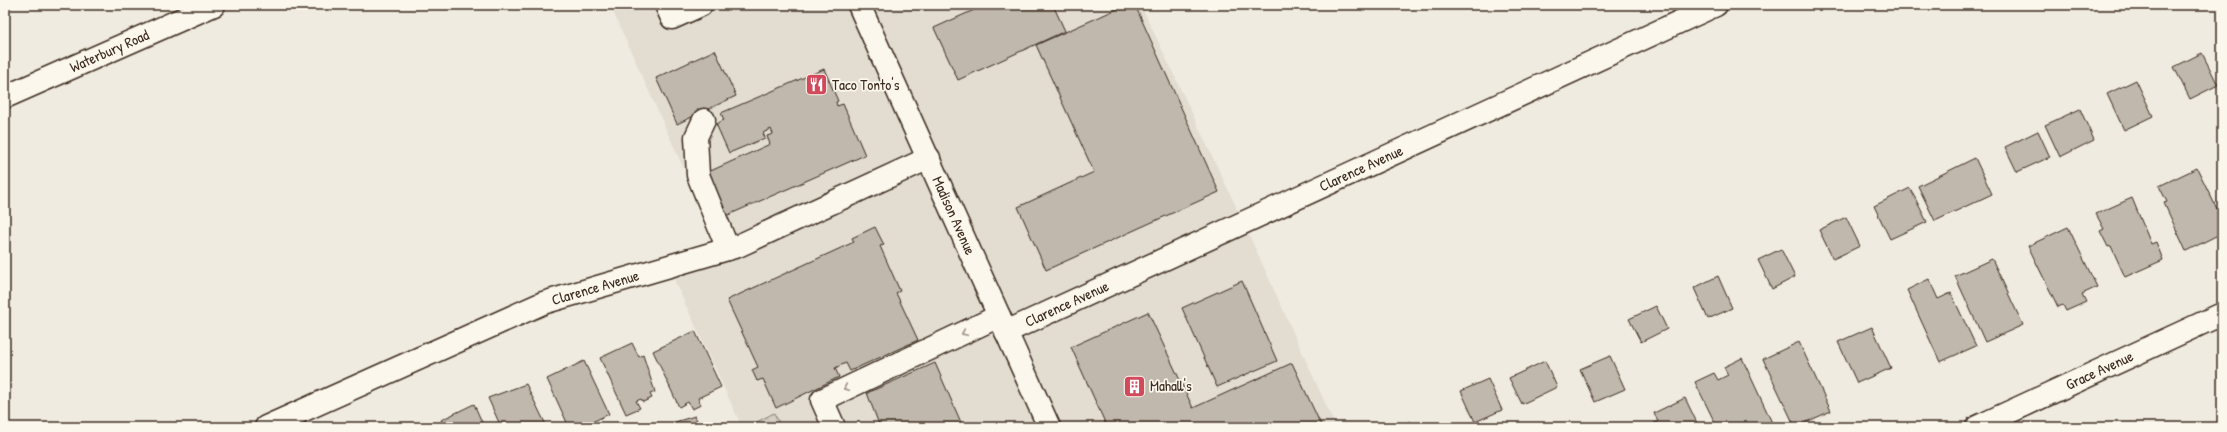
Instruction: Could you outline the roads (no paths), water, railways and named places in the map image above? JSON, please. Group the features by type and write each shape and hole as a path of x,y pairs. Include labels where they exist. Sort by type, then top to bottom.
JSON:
{"street":[{"name":"Waterbury Road","path":"5,97 214,5"},
{"path":"666,5 672,18 701,5"},
{"name":"Madison Avenue","path":"859,5 1049,427"},
{"name":"Clarence Avenue","path":"834,427 822,400 1003,324 1716,5"},
{"path":"704,120 696,137 698,175 728,249"},
{"name":"Clarence Avenue","path":"266,427 543,304 728,249 928,158"},
{"name":"Grace Avenue","path":"1977,427 2222,314"}],"place":[{"name":"Taco Tonto's","path":"817,85"},
{"name":"Mahall's","path":"1135,386"}]}
